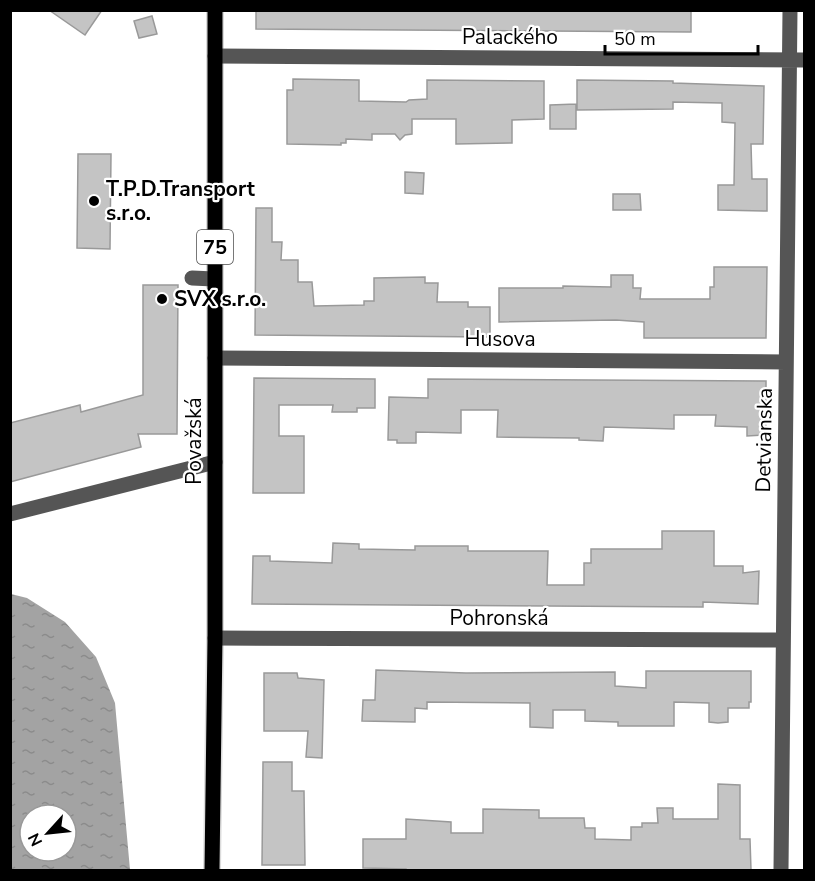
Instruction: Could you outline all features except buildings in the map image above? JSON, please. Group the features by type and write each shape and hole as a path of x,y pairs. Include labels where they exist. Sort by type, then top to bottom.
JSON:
{"main road":[{"name":"Považská","path":"212,870 215,638 215,10"}],"street":[{"name":"Detvianska","path":"782,870 786,362 797,60 790,10"},
{"name":"Palackého","path":"215,56 797,60"},
{"path":"192,278 214,279"},
{"name":"Husova","path":"215,358 786,362"},
{"path":"10,514 215,462"},
{"name":"Pohronská","path":"215,638 783,640"}],"water":[{"path":"11,594 27,598 65,622 96,657 115,703 130,870 11,870"}],"place":[{"name":"T.P.D.Transport s.r.o.","path":"94,201"},
{"name":"SVX s.r.o.","path":"162,299"}]}
